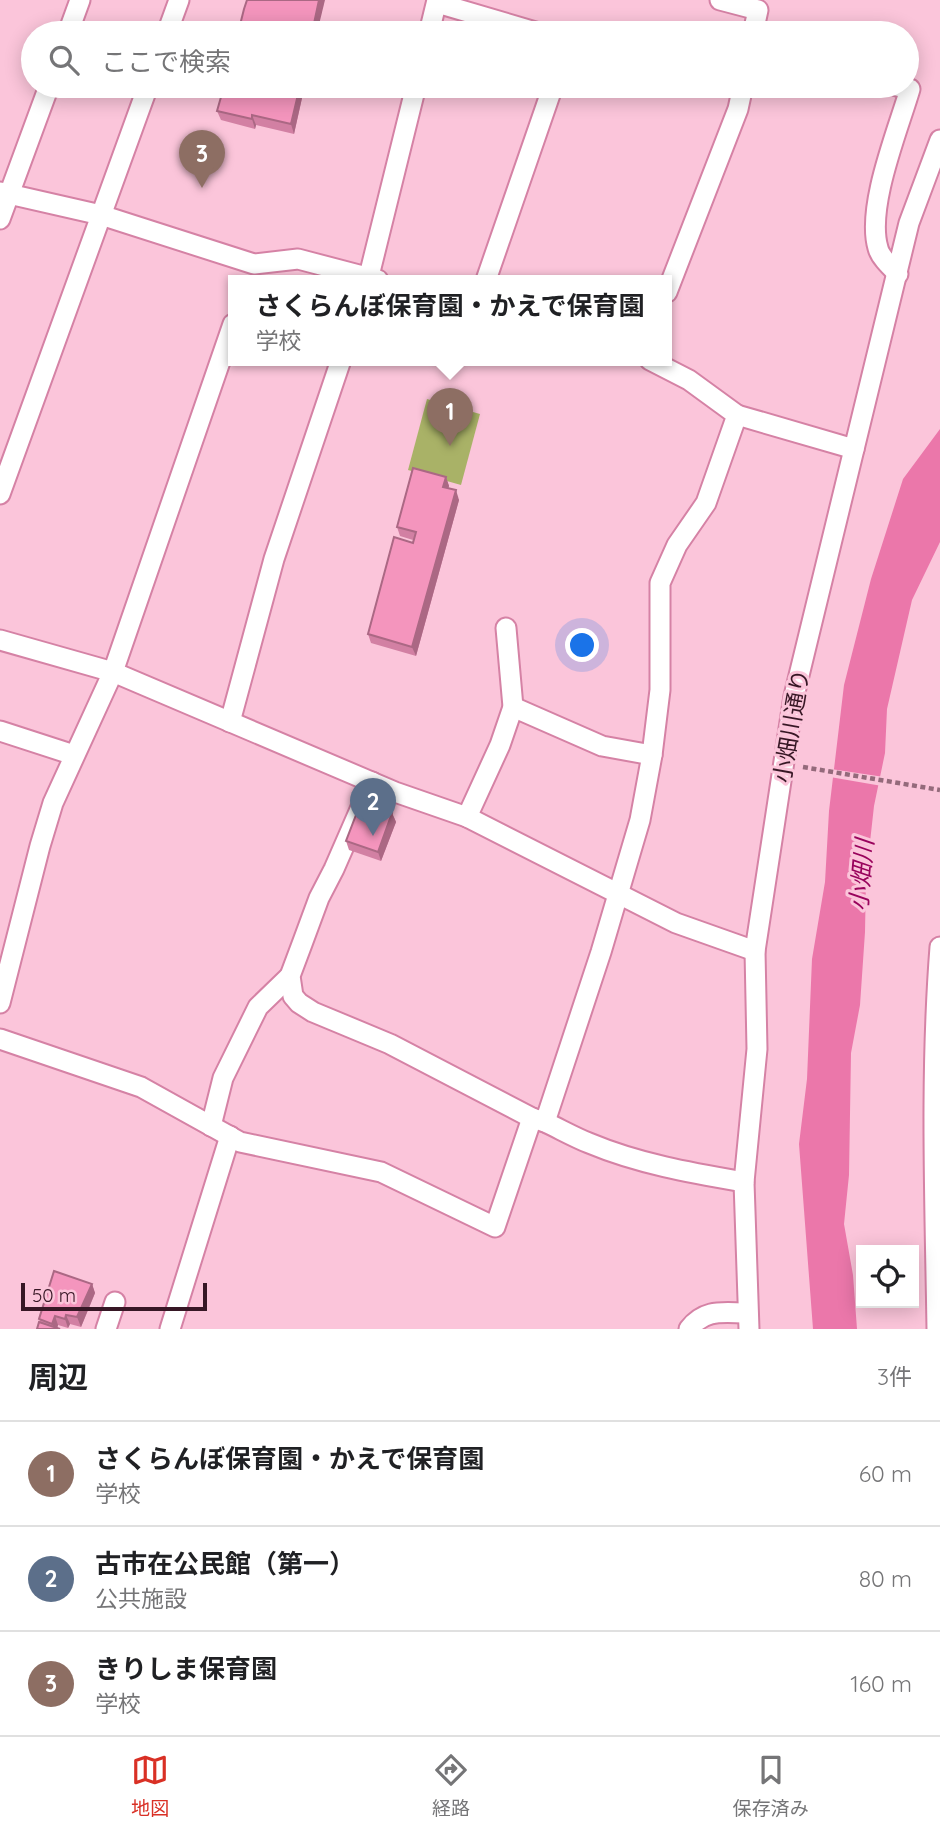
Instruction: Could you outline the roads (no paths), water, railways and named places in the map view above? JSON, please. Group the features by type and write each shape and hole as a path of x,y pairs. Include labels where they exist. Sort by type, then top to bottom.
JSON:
{"street":[{"path":"72,21 80,0"},
{"path":"171,21 179,0"},
{"path":"720,0 758,10 756,21"},
{"path":"432,21 437,2 500,21"},
{"path":"0,219 5,193 44,98"},
{"path":"0,494 144,98"},
{"path":"373,275 413,98"},
{"path":"488,275 549,98"},
{"path":"672,279 740,98"},
{"path":"898,274 878,251 875,230 877,202 907,98"},
{"name":"小畑川通り","path":"748,1321 744,1182 757,1049 755,951 794,696 909,223 940,140"},
{"path":"5,193 101,215 251,272 298,259 357,275"},
{"path":"0,1003 53,803 113,672 228,338"},
{"path":"230,722 274,559 339,366"},
{"path":"662,366 690,380 737,415 853,449"},
{"path":"0,1039 141,1087 240,1142 381,1172 495,1227 601,952 640,820 660,690 660,583 677,545 706,503 737,415"},
{"path":"467,817 500,745 513,707 506,628"},
{"path":"0,640 113,672 372,782 467,817 676,923 755,951"},
{"path":"513,707 603,746 652,755"},
{"path":"0,731 74,755"},
{"path":"211,1126 223,1078 258,1007 290,975 319,898 372,782"},
{"path":"937,1329 934,1030 940,947"},
{"path":"290,975 293,996 313,1012 390,1044 538,1120 630,1158 744,1182"},
{"path":"170,1329 230,1136"},
{"path":"106,1329 115,1302"},
{"path":"689,1329 696,1320 708,1314 748,1321"}],"water":[{"name":"小畑川","path":"940,429 940,542 912,600 887,709 885,753 874,806 866,878 860,1005 851,1053 849,1175 844,1224 853,1275 857,1329 813,1329 799,1144 807,1079 812,959 825,882 829,811 844,685 871,579 903,479"}],"place":[{"name":"きりしま保育園","path":"202,188"},
{"name":"さくらんぼ保育園・かえで保育園","path":"450,446"},
{"name":"古市在公民館（第一）","path":"373,836"}]}
